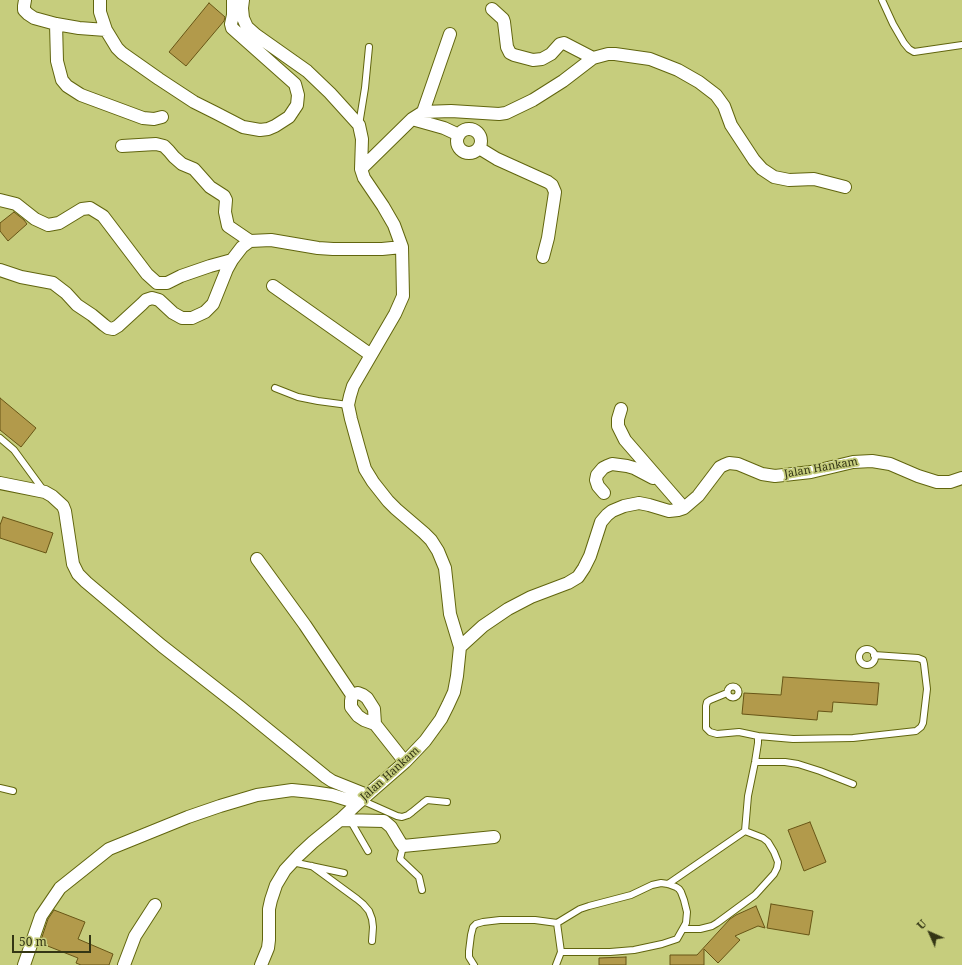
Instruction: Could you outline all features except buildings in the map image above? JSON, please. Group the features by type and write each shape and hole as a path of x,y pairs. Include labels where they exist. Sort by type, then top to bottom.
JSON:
{"street":[{"path":"25,0 24,10 31,17 56,24 106,30"},
{"path":"100,0 100,12 106,30 117,48 159,79 194,102 243,127 260,130 268,129 289,117 297,104 298,95 295,84 232,28 233,0"},
{"path":"243,0 243,18 247,27 307,71 330,93 359,125 362,143 361,169 364,178 394,225 402,247 403,296 353,386 348,405 365,469 373,482 388,501 431,540 438,551 445,568 450,614 460,647 483,626 508,609 531,597 568,583 578,577 590,556 601,522 612,510 639,503 671,511 684,508 625,440 618,426 618,419 621,409"},
{"path":"492,9 503,19 507,47 510,53 533,60 542,59 551,54 560,44 564,43 593,58"},
{"path":"56,24 58,61 62,80 67,86 81,95 143,118 154,119 162,117"},
{"path":"423,112 450,34"},
{"path":"361,169 412,119 423,112 451,111 499,114 506,113 533,100 563,81 593,58 608,54 616,54 650,59 678,70 699,82 716,95 724,106 731,125 754,160 762,169 774,178 789,180 814,179 845,188"},
{"path":"295,84 307,71"},
{"path":"412,119 444,128 459,135 457,143 458,147 464,152 473,153 479,148 497,159 552,185 555,192 548,238 543,257"},
{"path":"122,146 156,144 164,146 182,164 194,170 210,187 224,196 226,200 225,212 228,226 250,241"},
{"path":"0,200 16,204 35,219 48,225 59,223 82,209 90,208 103,216 147,274 156,283 167,283 181,276 232,260"},
{"path":"0,270 21,277 53,283 66,293 77,305 108,328 113,329 146,300 152,298 159,300 173,313 182,318 192,318 200,315 213,304 232,260 242,247 250,241 271,240 333,249 382,249 402,247"},
{"path":"273,286 371,355"},
{"name":"Jalan Hankam","path":"684,508 703,491 720,467 730,463 762,474 775,476 811,472 845,464 872,460 890,464 938,482 950,482 962,478"},
{"path":"604,494 598,486 596,477 603,468 612,464 634,468 663,484"},
{"path":"0,483 45,492 57,500 63,506 65,511 73,564 78,574 86,582 162,646 326,777 362,799"},
{"path":"257,559 305,625 352,694 351,707 358,716 375,724 405,762"},
{"name":"Jalan Hankam","path":"261,965 268,948 269,909 274,890 282,874 313,842 345,820 362,799 405,762 431,733 441,719 454,692 460,647"},
{"path":"352,694 363,694 367,698 374,709 375,724"},
{"path":"24,965 41,916 60,888 108,849 188,817 263,794 292,790 362,799"},
{"path":"345,820 382,820 391,827 403,846 494,837"},
{"path":"124,965 136,936 155,905"}],"lane":[{"path":"882,0 904,44 914,52 962,46"},
{"path":"359,125 365,88 369,47"},
{"path":"276,388 298,397 348,405"},
{"path":"0,438 14,450 45,492"},
{"path":"727,694 707,702 706,728 710,732 717,734 739,732 758,736 793,739 853,738 918,730 923,724 927,689 923,660 918,658 874,655"},
{"path":"745,831 748,796 755,762 758,736"},
{"path":"755,762 785,762 798,764 820,770 853,784"},
{"path":"0,788 13,791"},
{"path":"362,799 402,817 408,815 427,800 447,802"},
{"path":"345,820 368,851"},
{"path":"668,884 745,831"},
{"path":"683,929 705,928 717,923 756,894 774,874 778,862 771,846 763,838 745,831"},
{"path":"403,846 400,859 419,877 422,890"},
{"path":"292,862 344,873"},
{"path":"312,866 357,899 369,911 373,928 372,941"},
{"path":"474,965 469,957 469,951 471,934 473,927 476,924 494,921 528,920 542,920 558,923 580,909 631,894 661,883 676,887 681,892 686,905 687,918 686,923 677,939 634,950 610,952 561,952"},
{"path":"556,965 561,952 558,923"}]}
